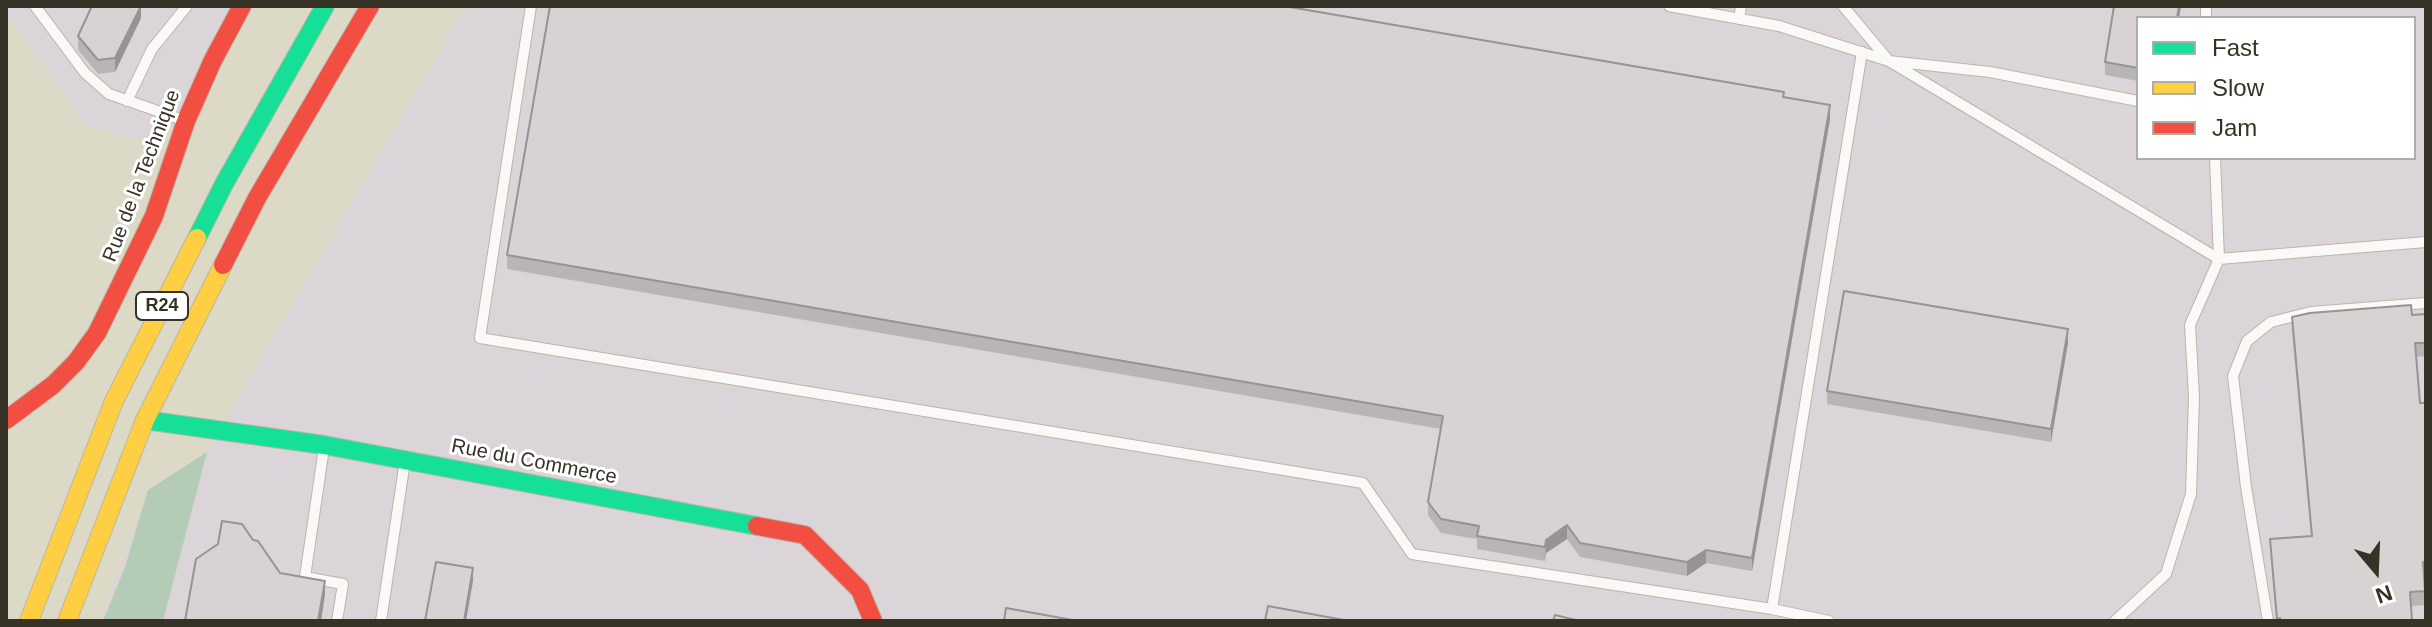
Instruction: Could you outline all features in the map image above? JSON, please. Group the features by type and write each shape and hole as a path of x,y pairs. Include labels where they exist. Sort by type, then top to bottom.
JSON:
{"main road":[{"name":"Rue de la Technique","path":"6,420 53,385 76,362 97,333 154,216 186,121 213,60 242,6"},
{"name":"R24","path":"29,621 114,401 224,184 325,6"},
{"name":"R24","path":"67,621 145,420 257,198 370,6"},
{"name":"Rue du Commerce","path":"145,420 324,445 805,535 860,590 873,621"}],"lane":[{"path":"35,6 85,73 109,94 186,121"},
{"path":"127,101 152,49 187,6"},
{"path":"531,6 480,338 1363,483 1412,554 1772,609 1829,621"},
{"path":"1669,6 1779,26 1889,61 1990,72 2136,101"},
{"path":"1739,19 1741,6"},
{"path":"1843,6 1889,61 2219,259 2426,242"},
{"path":"1772,609 1862,52"},
{"path":"2115,621 2166,574 2191,494 2194,397 2190,325 2219,259 2215,160"},
{"path":"2268,621 2246,487 2233,376 2247,341 2271,322 2311,312 2426,303"},
{"path":"324,445 305,577 343,584 337,621"},
{"path":"381,621 405,460"}],"shaded area":[{"path":"6,6 256,6 158,142 87,127 6,12"},
{"path":"466,6 2426,6 2426,621 100,621 148,490 207,452"}],"green space":[{"path":"207,452 163,621 103,621 125,567 148,490"}],"building":[{"path":"92,6 141,6 115,58 98,60 78,36"},
{"path":"550,6 1284,6 1784,92 1783,97 1830,105 1752,558 1706,550 1687,562 1580,543 1567,525 1546,540 1545,547 1477,536 1479,526 1441,519 1428,502 1443,416 507,255"},
{"path":"2114,6 2179,6 2177,16 2136,16 2136,68 2105,62"},
{"path":"1844,291 2068,329 2051,429 1827,391"},
{"path":"2411,305 2412,315 2426,314 2426,343 2415,343 2420,403 2425,403 2426,410 2425,591 2410,592 2412,621 2280,621 2280,618 2277,619 2270,539 2312,536 2292,317"},
{"path":"222,521 242,524 280,573 325,581 318,621 185,621 196,559 218,544"},
{"path":"436,562 473,568 464,621 425,621"},
{"path":"1268,606 1349,621 1265,621"},
{"path":"1006,608 1078,621 1004,621"},
{"path":"1555,615 1580,621 1553,621"}],"traffic: fast":[{"path":"197,238 224,184 325,6"},
{"path":"145,420 324,445 757,526"}],"traffic: slow":[{"path":"29,621 114,401 197,238"},
{"path":"67,621 145,420 223,265"}],"traffic: jam":[{"path":"6,420 53,385 76,362 97,333 154,216 186,121 213,60 242,6"},
{"path":"223,265 257,198 370,6"},
{"path":"757,526 805,535 860,590 873,621"}]}
